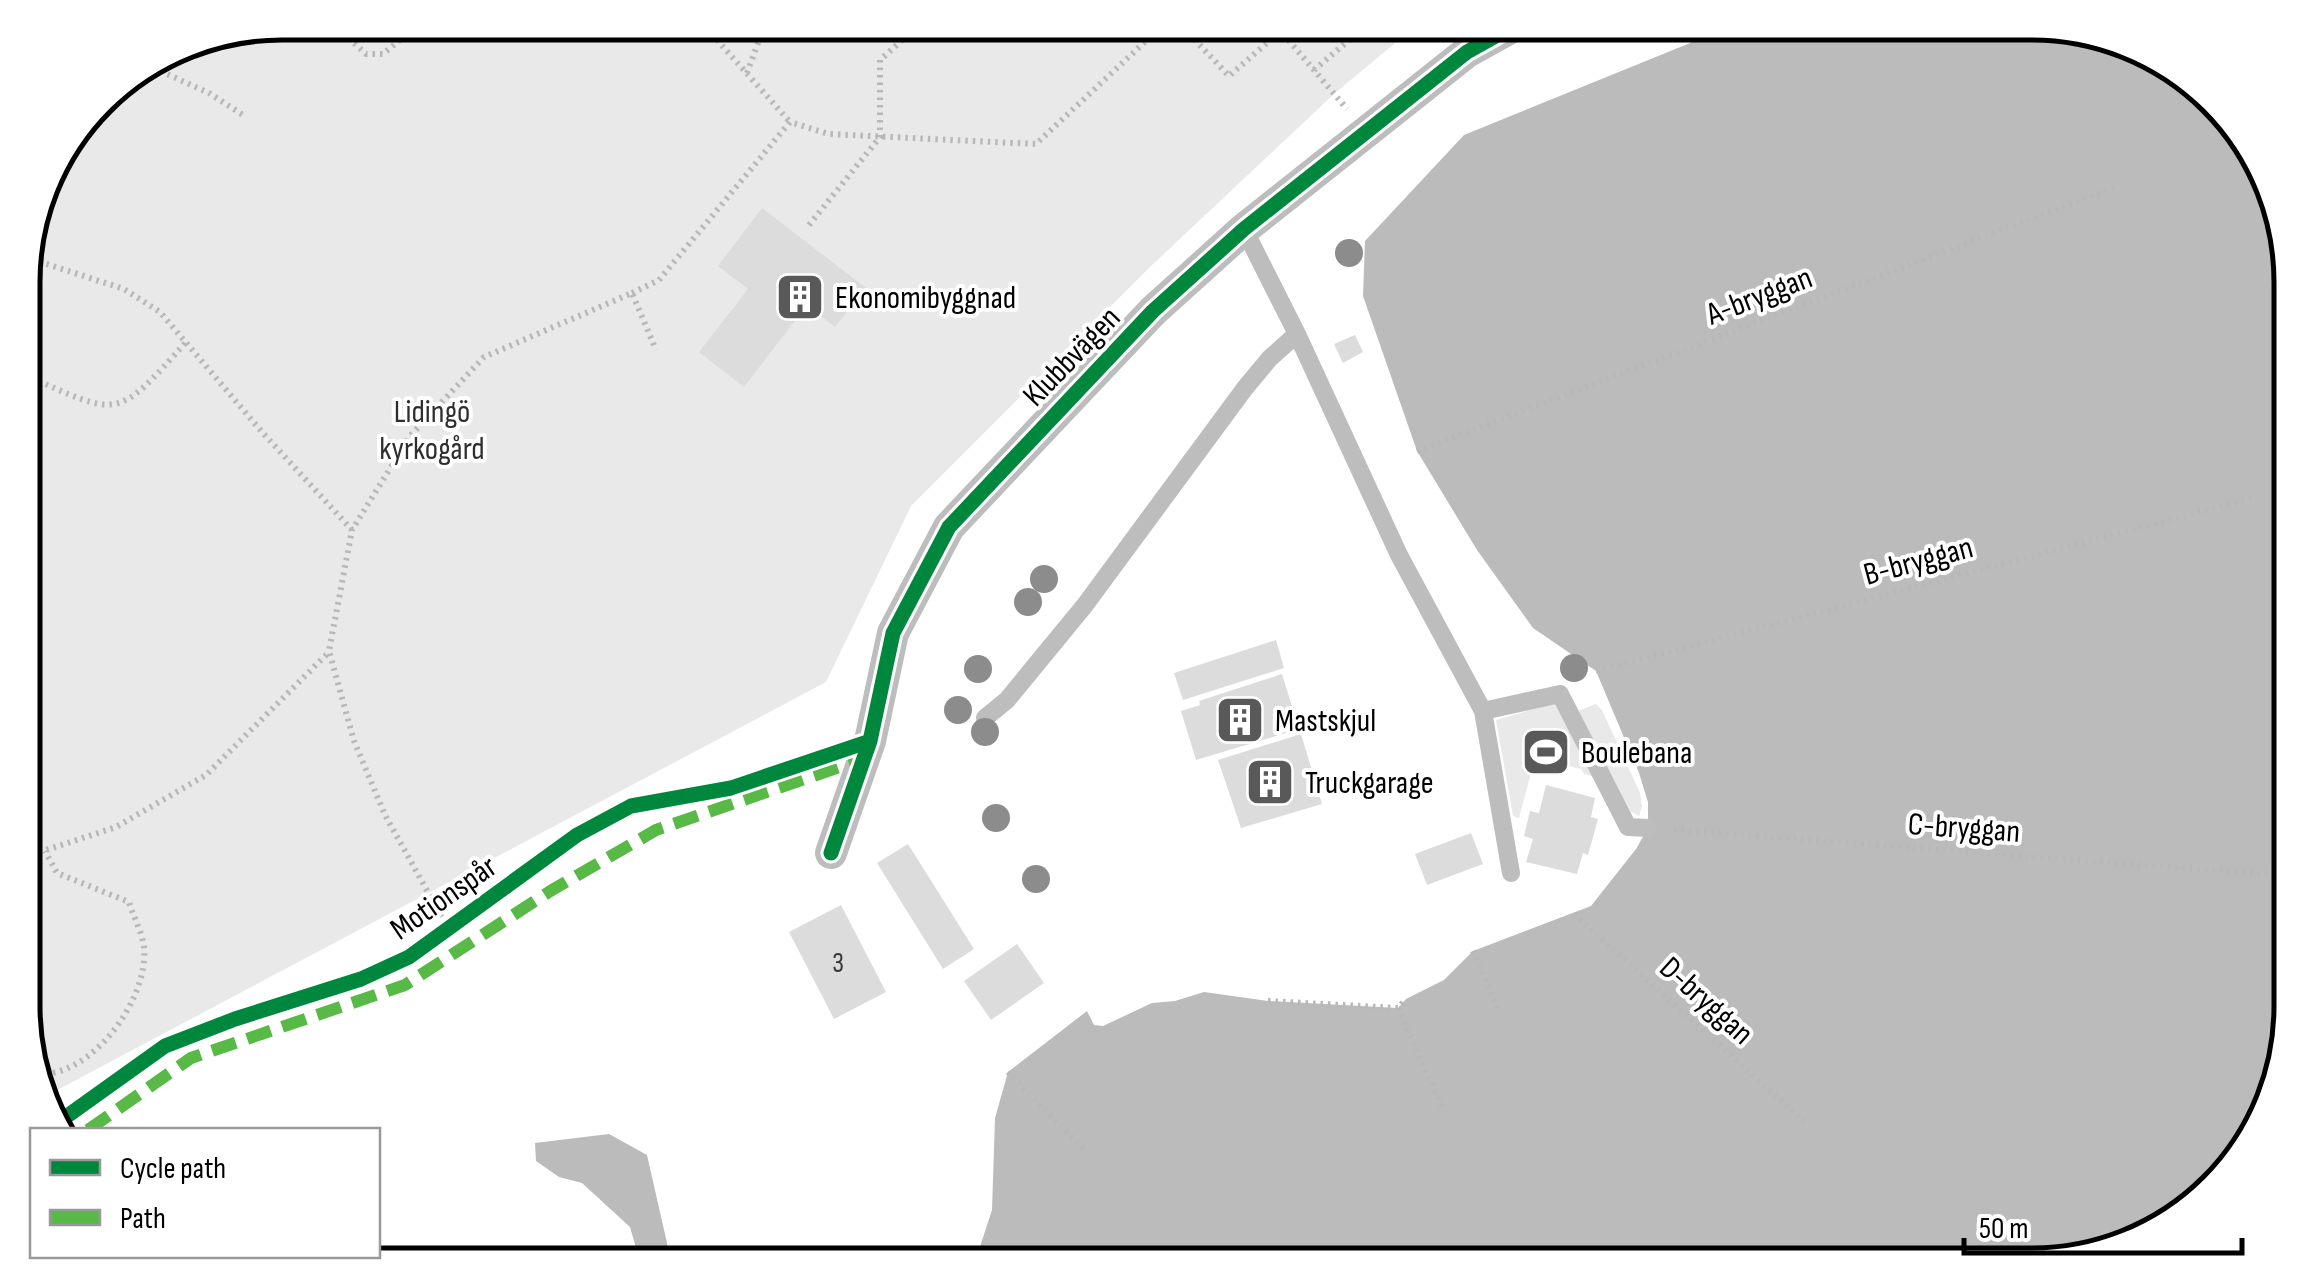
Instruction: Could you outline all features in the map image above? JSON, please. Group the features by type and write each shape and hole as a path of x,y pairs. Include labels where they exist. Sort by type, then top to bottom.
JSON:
{"street":[{"name":"Klubbvägen","path":"831,853 870,741 893,633 950,527 1152,310 1244,229 1467,52 1487,40"}],"lane":[{"path":"1244,229 1399,555 1483,711 1512,873"},
{"path":"985,718 1008,700 1085,605 1245,388 1297,334"},
{"path":"1483,711 1560,694 1628,827 1648,828"}],"path":[{"path":"1196,40 1229,76 1270,40"},
{"path":"1290,40 1368,132"},
{"path":"1314,70 1348,40"},
{"path":"352,41 366,54 384,54 399,41"},
{"path":"719,41 790,122 828,134 1036,144 1145,41"},
{"path":"747,73 759,41"},
{"path":"809,224 880,138 880,60 901,41"},
{"path":"161,72 209,93 243,115"},
{"path":"442,934 354,741 329,652 352,530 410,436 484,357 659,280 790,122"},
{"path":"41,263 124,289 160,312 352,530"},
{"path":"632,293 656,350"},
{"path":"40,382 91,404 111,406 142,392 187,341"},
{"path":"40,852 116,827 206,774 329,652"},
{"path":"45,851 57,873 129,902 144,947 138,988 116,1032 86,1056 51,1075"},
{"path":"1472,951 1498,1009"},
{"path":"1398,1008 1406,998"},
{"path":"1268,1002 1398,1008"},
{"path":"1398,1008 1442,1107"},
{"path":"1008,1072 1086,1150"}],"green space":[{"name":"Lidingö kyrkogård","path":"1398,40 1334,94 1151,266 911,506 826,682 56,1091 42,1038 40,1006 40,282 48,219 58,189 90,135 122,100 161,72 219,48 266,41"},
{"path":"1556,703 1596,777 1581,769 1535,758 1519,818 1513,816 1496,720"},
{"path":"1596,704 1640,793 1639,816 1630,811 1578,711"}],"shaded area":[{"path":"1697,40 2032,40 2095,48 2153,72 2203,111 2233,147 2261,204 2273,266 2273,1022 2266,1069 2242,1127 2214,1166 2167,1207 2110,1235 2048,1247 980,1248 992,1210 995,1118 1008,1072 1087,1011 1094,1025 1103,1026 1152,1003 1204,992 1268,1001 1398,1008 1406,999 1444,980 1473,951 1591,906 1648,828 1648,802 1639,773 1596,671 1533,628 1477,550 1417,451 1363,296 1365,241 1464,135"},
{"path":"609,1134 647,1155 668,1248 636,1248 630,1227 582,1183 559,1177 536,1161 535,1143"}],"building":[{"name":"Ekonomibyggnad","path":"762,208 866,288 835,327 807,305 744,387 699,352 748,289 718,266"},
{"path":"1355,335 1363,352 1343,363 1334,344"},
{"path":"1276,640 1284,668 1183,700 1174,673"},
{"name":"Mastskjul","path":"1282,674 1299,729 1196,760 1181,711 1200,705 1199,701"},
{"name":"Truckgarage","path":"1301,734 1322,804 1241,828 1218,760"},
{"path":"1546,785 1595,798 1591,817 1598,819 1588,855 1583,853 1577,874 1526,862 1533,839 1524,836 1530,811 1539,813"},
{"path":"1471,833 1483,864 1427,885 1415,854"},
{"path":"908,844 974,949 943,969 877,863"},
{"path":"841,905 886,992 834,1019 789,932"},
{"path":"1017,944 1044,983 991,1020 964,981"}],"marked path":[{"path":"91,1128 191,1058 405,985 552,890 656,830 863,759"}],"cycle path":[{"path":"831,853 870,741 893,633 949,527 1153,311 1244,229 1467,52 1488,40"},
{"name":"Motionspår","path":"67,1116 165,1046 361,979 409,957 577,835 631,806 731,788 870,741"}],"place":[{"name":"Ekonomibyggnad","path":"800,297"},
{"name":"Mastskjul","path":"1240,720"},
{"name":"Boulebana","path":"1546,752"},
{"name":"Truckgarage","path":"1270,782"}]}
